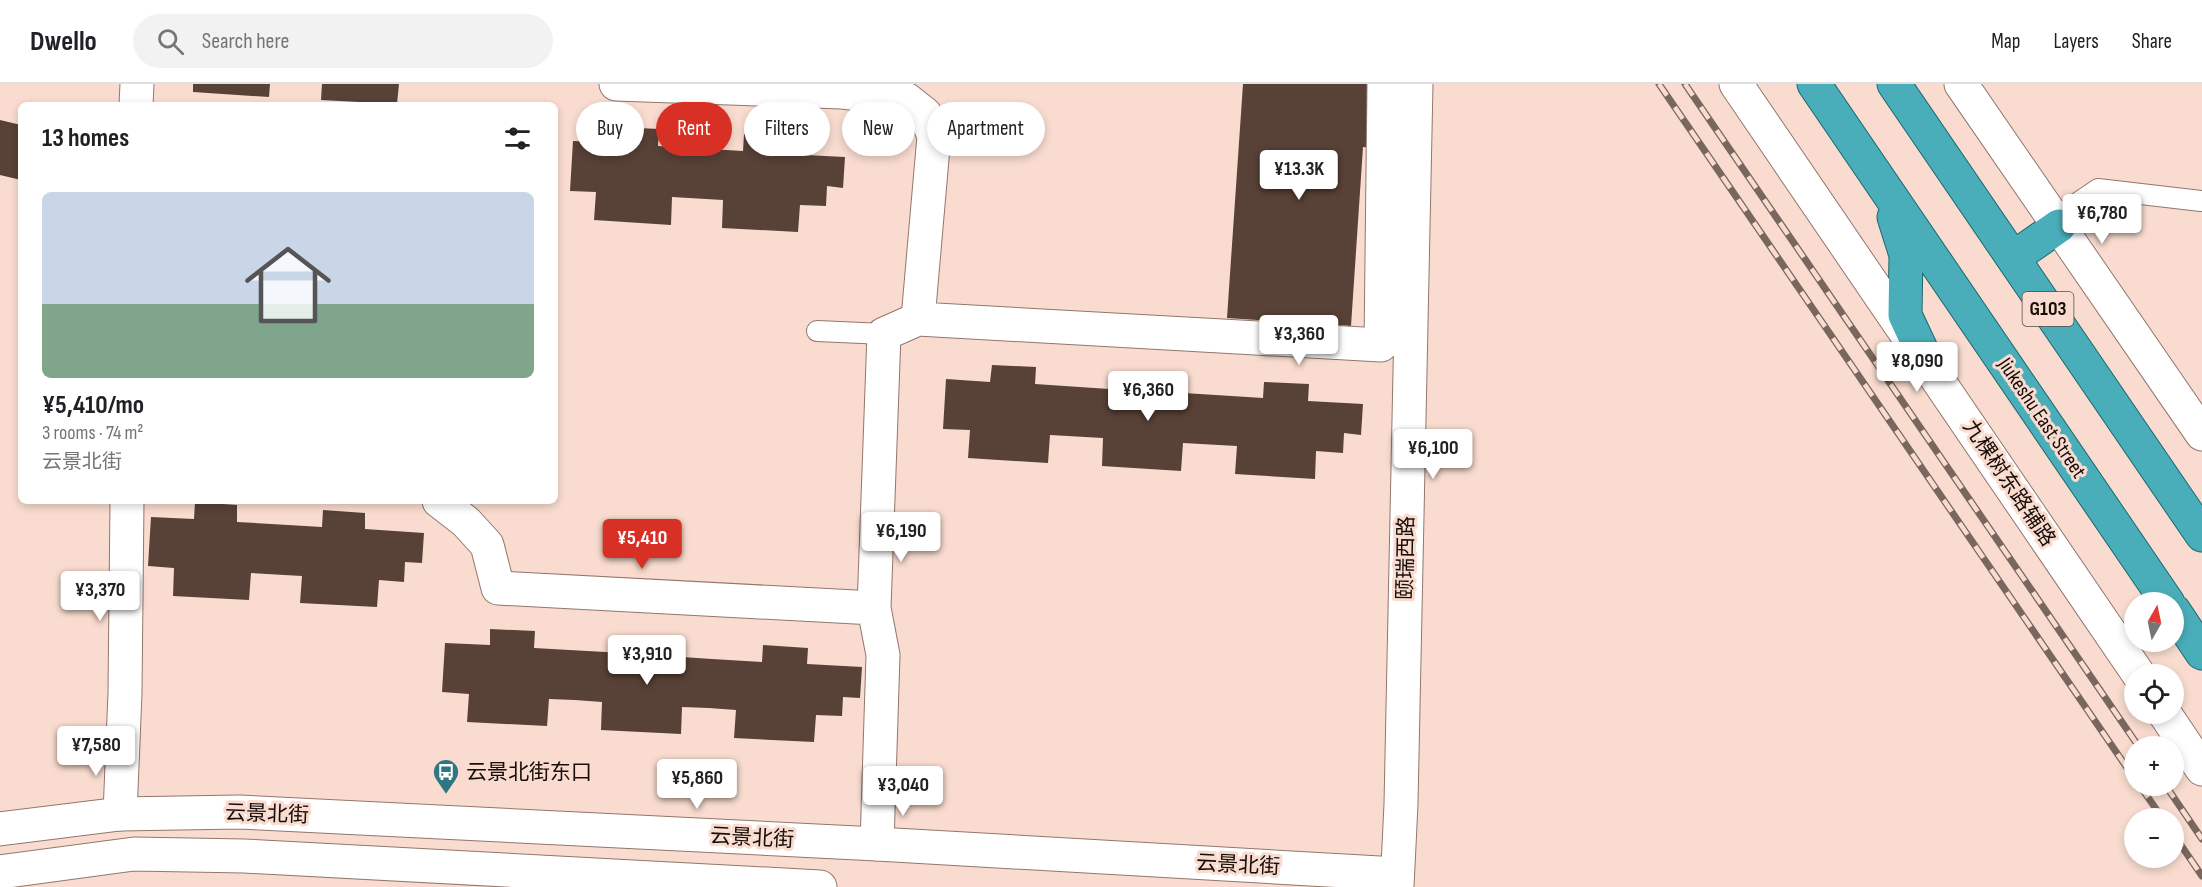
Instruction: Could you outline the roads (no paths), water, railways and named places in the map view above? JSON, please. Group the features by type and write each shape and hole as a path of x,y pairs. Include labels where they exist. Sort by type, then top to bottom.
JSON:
{"highway":[{"name":"Jiukeshu East Street","path":"1814,84 2160,592"},
{"name":"G103","path":"1894,84 2202,535"},
{"path":"1884,187 1906,255 1905,315 1926,360"},
{"path":"2013,258 2056,223"},
{"path":"2184,626 2202,653"}],"street":[{"path":"136,84 136,102"},
{"path":"616,84 842,88 906,99 925,114 934,136 918,319"},
{"path":"877,844 884,655 874,608 884,334 918,319 1381,345 1384,84"},
{"name":"颐瑞西路","path":"1397,880 1401,804 1416,84"},
{"name":"九棵树东路辅路","path":"1736,84 2132,664"},
{"path":"1961,84 2202,434"},
{"path":"120,814 125,693 127,504"},
{"path":"443,504 466,522 487,545 498,588 874,608"},
{"path":"2172,724 2202,769"},
{"name":"云景北街","path":"0,829 120,814 239,812 877,844 1397,880"},
{"name":"云景北街","path":"0,872 134,854 244,856 820,887"}],"lane":[{"path":"2056,223 2098,189 2201,201"},
{"path":"817,331 884,334"}],"railway":[{"path":"1659,84 2124,763"},
{"path":"1685,84 2131,736"},
{"path":"2147,796 2155,808"},
{"path":"2173,796 2202,839"},
{"path":"2184,850 2202,876"}],"place":[{"name":"云景北街东口","path":"446,795"}]}
